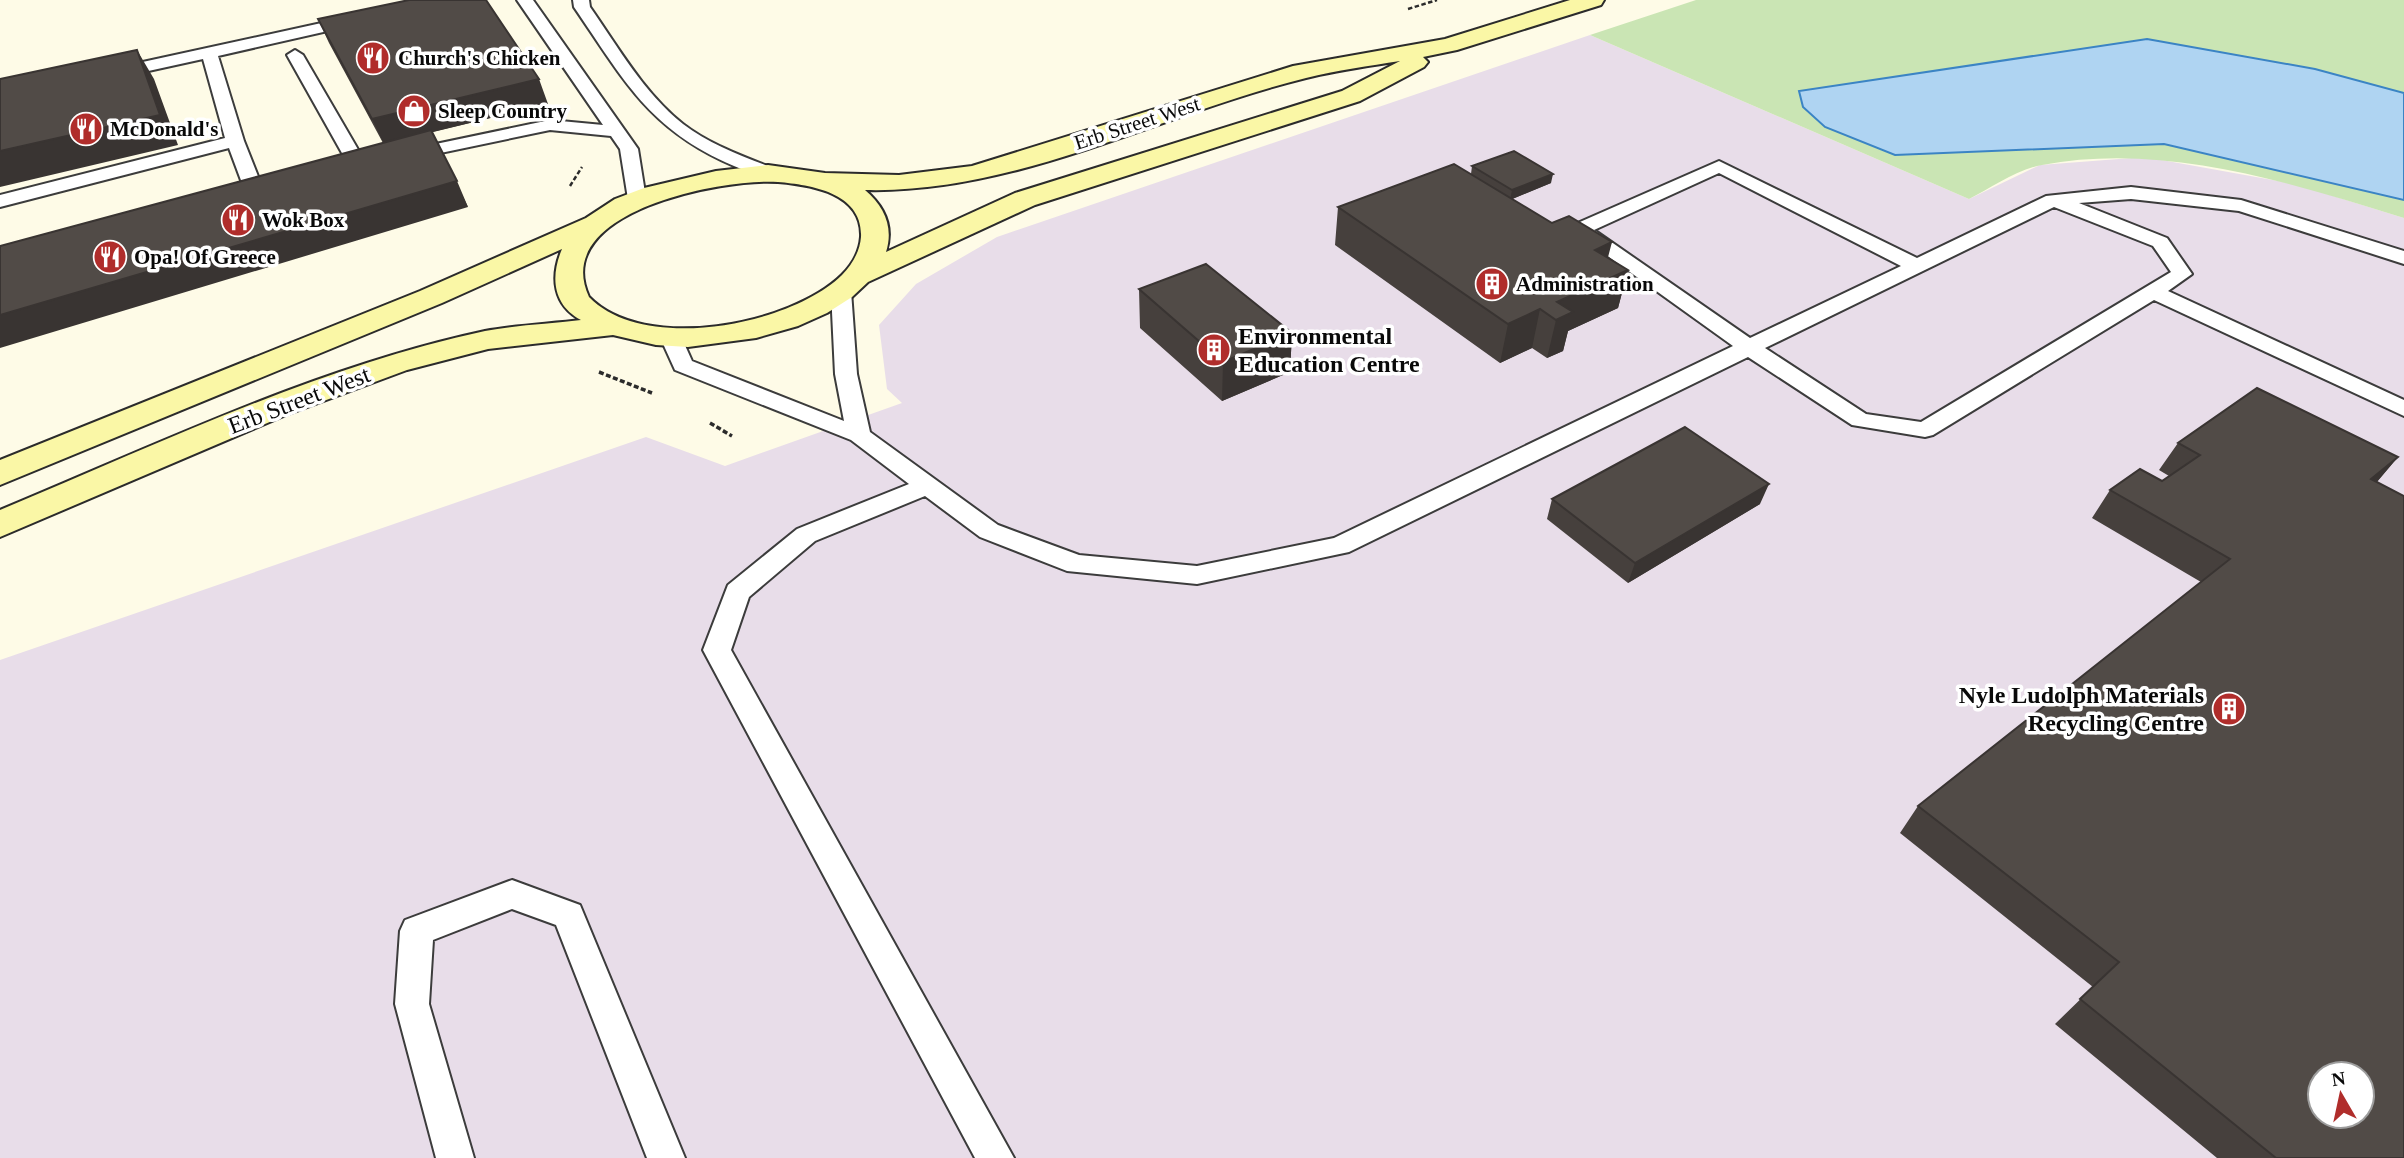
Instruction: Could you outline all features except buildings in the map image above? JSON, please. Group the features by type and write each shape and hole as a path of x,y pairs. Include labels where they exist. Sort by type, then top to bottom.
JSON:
{"main road":[{"name":"Erb Street West","path":"822,181 899,183 975,173 1301,71 1449,45 1593,0"},
{"name":"Erb Street West","path":"0,524 274,408 396,363 488,340 613,326 671,337 717,335 763,326 806,311 850,283 1025,199 1351,96 1449,45"},
{"path":"613,326 580,306 567,280 573,251 597,224 637,199 690,182 723,175 768,173 822,181 850,192 869,209 878,229 875,251 850,283"},
{"name":"Erb Street West","path":"0,473 431,296 597,224"}],"lane":[{"path":"525,0 629,149 637,199"},
{"path":"581,0 582,7 608,45 667,120 733,158 768,173"},
{"path":"538,16 568,23 608,45"},
{"path":"91,79 369,18"},
{"path":"209,53 235,141 263,192 218,204"},
{"path":"295,55 372,162"},
{"path":"320,176 372,162 550,125 615,131"},
{"path":"0,201 235,141"},
{"path":"1917,266 1718,166 1580,229 1750,348 1860,420 1925,430 2182,274 2160,242 2053,200"},
{"path":"671,337 683,365 859,435 989,531 1076,564 1197,575 1340,546 2053,200 2131,193 2241,206 2404,258"},
{"path":"850,283 846,374 859,435"},
{"path":"2153,292 2404,409"},
{"path":"926,486 806,535 737,592 718,650 995,1158"},
{"path":"455,1158 412,1004 417,931 512,894 568,915 666,1158"}],"path":[{"path":"593,370 663,398"},
{"path":"708,422 732,436"}],"shaded area":[{"path":"1590,35 1969,199 2040,165 2145,157 2295,184 2404,218 2404,1158 0,1158 0,660 646,437 725,466 902,403 887,389 879,325 916,284 997,237"}],"green space":[{"path":"1696,0 2404,0 2404,93 2315,69 2147,39 1799,91 1895,155 2164,144 2404,200 2404,218 2271,179 2179,162 2133,159 2088,159 2033,167 1969,199 1590,35"}],"water":[{"path":"2147,39 2315,69 2404,93 2404,200 2164,144 1895,155 1825,127 1803,107 1799,91"}],"place":[{"name":"Church's Chicken","path":"373,58"},
{"name":"Sleep Country","path":"414,111"},
{"name":"McDonald's","path":"86,129"},
{"name":"Wok Box","path":"238,220"},
{"name":"Opa! Of Greece","path":"110,257"},
{"name":"Administration","path":"1492,284"},
{"name":"Environmental Education Centre","path":"1214,350"},
{"name":"Nyle Ludolph Materials Recycling Centre","path":"2229,709"}]}
